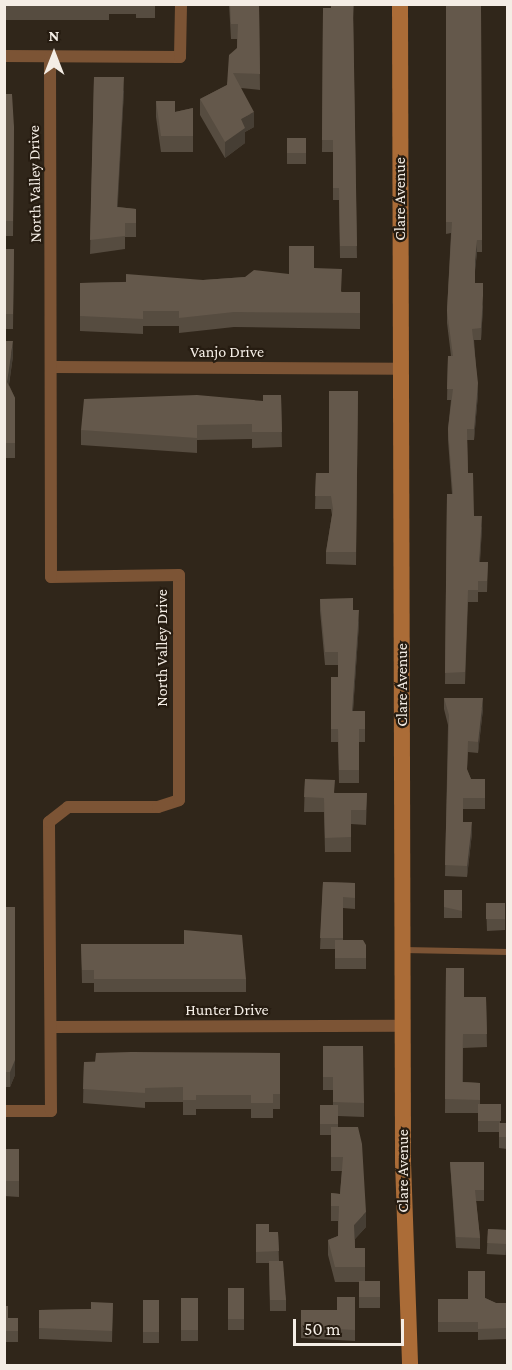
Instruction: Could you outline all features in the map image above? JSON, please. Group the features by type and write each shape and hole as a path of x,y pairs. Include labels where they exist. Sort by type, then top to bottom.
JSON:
{"street":[{"path":"4,56 180,57 181,4"},
{"name":"Clare Avenue","path":"400,4 404,950 402,1026 410,1365"},
{"name":"North Valley Drive","path":"4,1111 51,1111 49,822 68,807 158,807 179,800 179,575 51,577 54,368 51,57"},
{"name":"Vanjo Drive","path":"54,368 401,369"},
{"name":"Hunter Drive","path":"52,1027 402,1026"}],"lane":[{"path":"404,950 507,952"}],"building":[{"path":"109,4 109,5 4,5"},
{"path":"230,4 259,4 260,74 233,73 254,112 241,119 245,128 225,142 200,99 227,85 229,55 237,48 238,24 231,24"},
{"path":"331,4 353,4 357,246 340,246 339,188 333,188 333,140 322,140 323,8 331,8"},
{"path":"446,4 481,4 482,240 477,240 475,283 483,283 483,296 481,328 472,329 478,383 474,429 467,429 468,473 473,473 474,516 482,516 479,562 488,562 487,581 478,581 478,590 468,590 465,672 445,673 447,494 453,494 448,429 453,389 447,389 448,356 453,356 447,311 452,222 446,222"},
{"path":"94,77 124,77 117,207 136,209 136,223 125,223 125,236 90,240"},
{"path":"4,94 12,94 14,127 13,221 6,221 6,249 14,249 13,314 4,314"},
{"path":"156,101 175,101 175,112 193,108 193,136 161,136"},
{"path":"287,138 306,138 306,153 287,153"},
{"path":"289,246 314,246 314,268 342,269 341,292 360,292 360,313 234,312 179,318 179,311 143,311 143,319 80,316 80,283 126,282 126,274 203,280 245,277 254,270 289,274"},
{"path":"4,341 13,341 7,382 15,398 15,443 4,443"},
{"path":"329,391 358,391 356,552 326,552 333,509 331,496 315,496 316,473 329,473"},
{"path":"197,395 263,401 263,395 281,395 282,432 252,432 252,424 197,425 197,438 81,430 84,399"},
{"path":"353,598 353,610 359,610 352,711 365,711 365,729 359,729 359,770 339,770 338,729 331,729 331,677 338,677 338,652 325,652 320,599"},
{"path":"444,698 483,698 478,742 468,741 467,769 471,779 485,779 485,798 463,798 463,822 472,822 467,866 445,865 449,715"},
{"path":"305,779 335,780 334,793 367,793 366,810 351,810 351,837 325,838 324,798 304,797"},
{"path":"323,882 355,883 355,898 343,897 343,938 320,938"},
{"path":"444,890 462,890 462,911 444,907"},
{"path":"486,903 505,903 505,919 486,919"},
{"path":"4,907 15,907 15,1060 10,1072 4,1072"},
{"path":"184,930 242,935 246,979 94,979 94,970 82,970 81,944 184,944"},
{"path":"335,940 363,940 366,945 366,958 335,958"},
{"path":"446,968 464,968 464,997 486,997 487,1034 463,1034 462,1082 480,1083 480,1100 445,1099"},
{"path":"323,1046 363,1046 364,1103 333,1102 333,1077 323,1077"},
{"path":"96,1053 280,1053 280,1094 273,1094 273,1103 251,1103 251,1095 196,1095 196,1100 183,1100 183,1087 145,1088 145,1093 83,1089 84,1062 95,1062"},
{"path":"478,1104 501,1104 501,1121 478,1121"},
{"path":"320,1105 338,1105 338,1124 320,1124"},
{"path":"499,1123 507,1123 507,1137 499,1137"},
{"path":"331,1127 358,1127 362,1144 366,1212 354,1225 355,1248 365,1248 365,1267 335,1267 328,1240 338,1236 339,1206 331,1206 331,1193 340,1194 343,1157 331,1157"},
{"path":"4,1143 6,1143 6,1149 19,1149 19,1181 4,1181"},
{"path":"450,1162 484,1162 484,1190 475,1190 480,1238 456,1237"},
{"path":"256,1224 269,1224 269,1232 278,1232 279,1251 256,1252"},
{"path":"488,1229 507,1230 506,1244 487,1243"},
{"path":"269,1261 283,1261 286,1300 270,1300"},
{"path":"468,1271 485,1271 485,1298 496,1303 507,1303 507,1328 478,1329 478,1322 438,1322 438,1299 468,1299"},
{"path":"359,1281 380,1281 380,1297 359,1297"},
{"path":"228,1288 244,1288 244,1319 228,1319"},
{"path":"337,1297 355,1297 355,1330 301,1327 301,1310 337,1310"},
{"path":"181,1298 198,1298 198,1330 181,1330"},
{"path":"143,1300 159,1300 159,1332 143,1332"},
{"path":"91,1302 113,1303 112,1331 39,1328 39,1310 91,1309"},
{"path":"4,1306 8,1306 8,1318 18,1318 18,1331 4,1331"}]}
